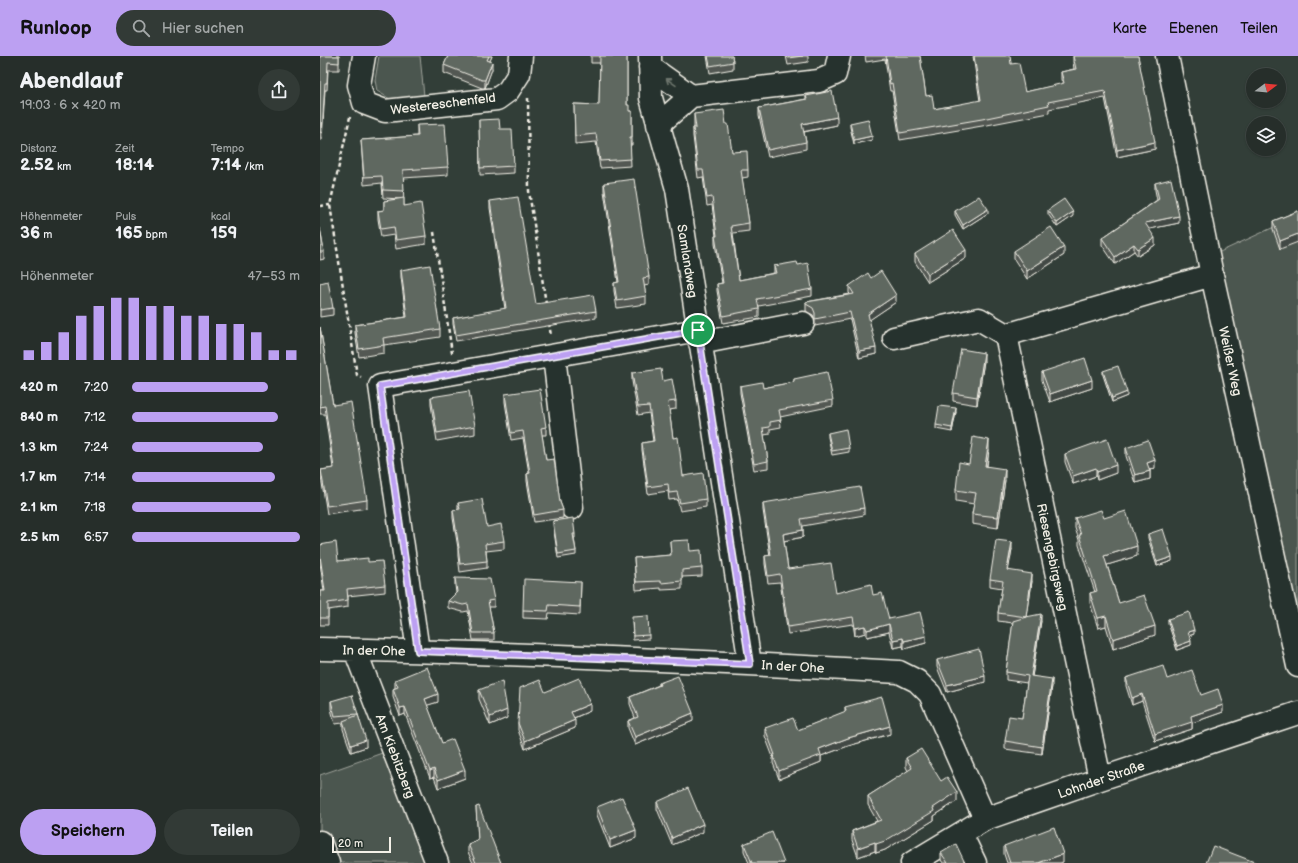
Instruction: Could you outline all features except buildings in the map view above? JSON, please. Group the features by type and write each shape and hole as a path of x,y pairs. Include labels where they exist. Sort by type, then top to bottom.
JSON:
{"street":[{"path":"364,56 359,85 364,103"},
{"path":"658,126 691,96 819,81 835,74 838,56"},
{"name":"Weißer Weg","path":"1167,56 1212,274 1298,666"},
{"path":"650,62 691,96"},
{"name":"Samlandweg","path":"650,62 651,98 676,189 750,664"},
{"name":"Westereschenfeld","path":"364,103 386,111 497,99 508,91 520,65"},
{"path":"894,338 979,319 1006,335 1212,274"},
{"path":"418,651 380,386 554,356 803,323"},
{"name":"Riesengebirgsweg","path":"1006,335 1100,779"},
{"path":"554,356 572,508"},
{"name":"In der Ohe","path":"320,649 418,651 750,664 899,672 917,681 930,694 985,819"},
{"name":"Am Kiebitzberg","path":"355,650 437,863"},
{"name":"Lohnder Straße","path":"912,863 985,819 1298,713"},
{"path":"960,834 975,863"},
{"path":"320,842 328,863"}],"path":[{"path":"520,65 528,96 529,191 547,309"},
{"path":"364,103 351,112 330,205 357,376 380,386"},
{"path":"320,206 330,205"},
{"path":"434,232 456,373"},
{"path":"548,317 554,356"}],"shaded area":[{"path":"379,56 420,56 424,96 390,99 377,91 375,80"},
{"path":"1298,216 1298,666 1209,257"},
{"path":"385,752 426,863 333,863 320,831 320,775"}],"route":[{"path":"698,330 750,664 418,651 380,386 698,330"}]}
